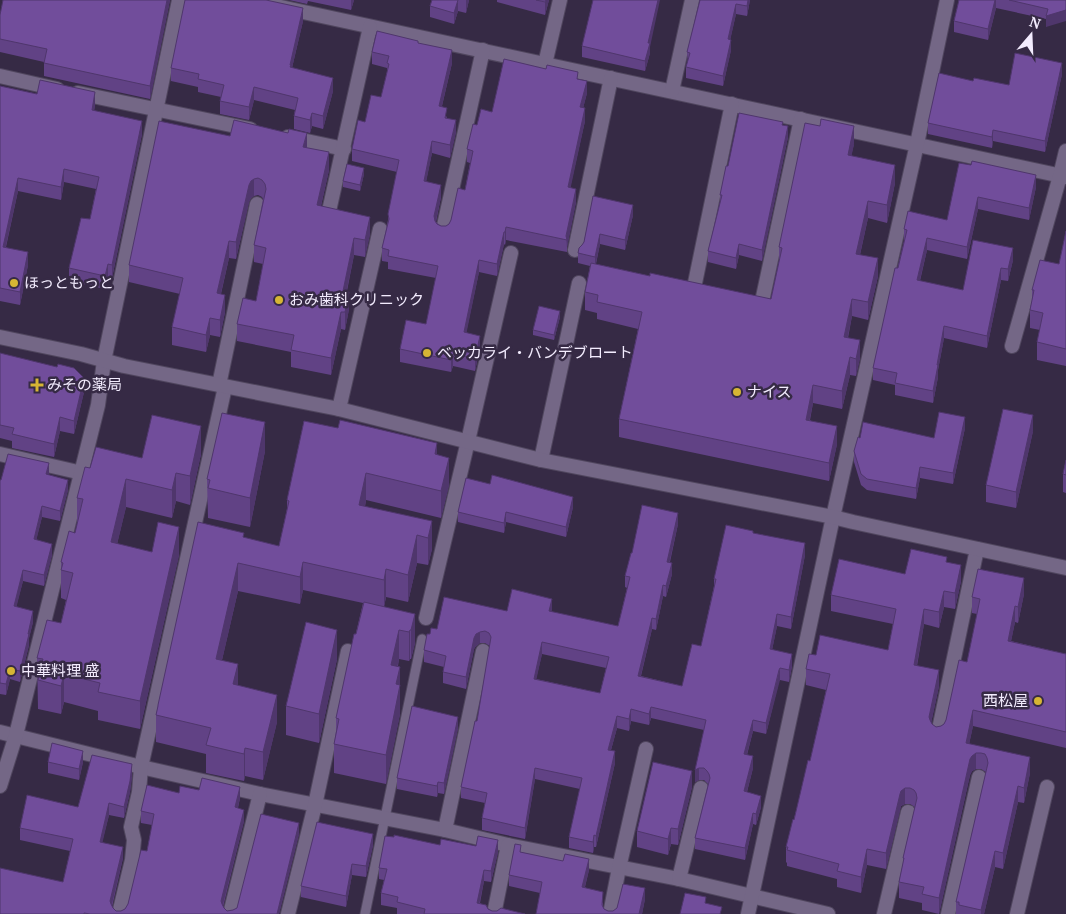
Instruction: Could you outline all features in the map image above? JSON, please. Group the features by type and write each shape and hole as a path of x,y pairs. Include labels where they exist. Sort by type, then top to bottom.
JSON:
{"street":[{"path":"0,786 16,735 98,405 104,361 179,0"},
{"path":"248,0 1063,177"},
{"path":"545,64 560,0"},
{"path":"672,91 692,0"},
{"path":"748,914 947,0"},
{"path":"329,211 370,27"},
{"path":"442,230 483,50"},
{"path":"0,76 259,131"},
{"path":"575,250 612,78"},
{"path":"695,283 732,104"},
{"path":"763,297 801,119"},
{"path":"278,135 344,149"},
{"path":"1012,346 1063,177 1066,151"},
{"path":"119,914 132,860 134,840 131,827 139,792 141,767 222,386 257,204"},
{"path":"339,410 380,228"},
{"path":"426,618 511,253"},
{"path":"541,460 579,283"},
{"path":"0,337 81,354 134,368 339,410 541,460 833,517 1066,568"},
{"path":"0,454 82,473"},
{"path":"938,734 976,549"},
{"path":"288,914 348,651"},
{"path":"445,830 483,651"},
{"path":"0,732 260,794 445,830 508,845 678,879 828,914"},
{"path":"610,914 646,749"},
{"path":"948,914 979,777"},
{"path":"1017,914 1047,787"},
{"path":"678,879 701,788"},
{"path":"230,914 260,794"},
{"path":"884,914 908,812"},
{"path":"494,914 508,845"}],"lane":[{"path":"365,914 422,639"}],"building":[{"path":"3,0 167,0 150,86 44,63 47,49 0,39 0,15"},
{"path":"185,0 266,0 303,8 290,67 333,78 323,116 312,113 310,120 294,116 298,98 254,87 249,107 220,101 224,85 198,79 199,74 171,68"},
{"path":"432,0 458,0 454,13 430,6"},
{"path":"593,0 658,0 645,61 582,46"},
{"path":"700,0 748,0 747,6 736,4 728,39 731,40 723,76 686,67 690,53 687,52"},
{"path":"959,0 995,0 988,29 954,21"},
{"path":"1009,0 1066,0 1066,10 1046,16 1048,9"},
{"path":"377,31 418,41 418,43 452,50 439,106 447,108 445,118 456,120 450,145 432,141 424,181 441,185 434,216 437,224 441,226 446,226 451,220 458,188 465,190 473,151 467,149 473,124 477,125 481,109 492,112 504,59 546,69 547,65 578,72 577,79 587,81 580,107 585,108 568,187 576,189 566,236 567,240 506,227 497,264 479,260 464,332 480,336 475,358 453,354 451,360 400,349 406,320 426,324 438,266 388,256 389,250 382,248 399,160 352,149 358,120 365,122 371,95 381,97 389,64 387,63 389,56 372,52"},
{"path":"1015,53 1062,63 1045,141 993,130 992,137 928,123 939,73 973,81 974,78 1009,85"},
{"path":"40,80 95,92 92,110 142,121 112,265 108,264 105,276 69,268 81,218 90,219 99,177 64,169 61,187 18,178 3,247 28,252 20,292 0,288 0,86 37,94"},
{"path":"739,113 783,122 782,125 788,126 762,250 739,244 736,258 708,251"},
{"path":"821,119 854,126 848,155 895,165 887,205 868,201 856,254 878,258 868,302 852,299 844,337 860,340 856,359 850,357 842,391 813,385 806,420 837,426 829,463 619,419 642,312 597,302 598,295 585,292 591,263 650,276 650,273 771,299 782,248 779,247 805,123 820,126"},
{"path":"234,120 288,133 289,129 307,133 303,147 329,152 317,205 370,217 365,240 354,238 343,291 349,292 345,312 341,312 331,358 291,350 294,335 237,324 243,298 256,301 266,248 254,245 266,189 265,184 258,178 251,181 249,185 236,242 229,241 217,293 225,295 220,320 210,318 206,335 172,327 183,278 129,265 159,121 230,136"},
{"path":"972,161 1036,175 1029,208 978,197 967,247 927,238 917,280 963,290 973,240 1013,248 1008,269 1001,268 987,336 944,326 933,391 895,383 897,373 873,368 895,268 898,268 907,230 904,229 908,211 947,220 959,163 971,165"},
{"path":"347,164 364,168 360,185 343,181"},
{"path":"593,196 633,205 625,240 600,234 595,257 578,253 579,248 584,242"},
{"path":"1066,231 1066,349 1037,342 1043,313 1030,310 1034,290 1032,290 1040,260 1059,264"},
{"path":"539,306 560,311 554,335 533,330"},
{"path":"0,353 57,367 58,364 74,368 84,378 74,421 60,417 54,444 12,434 14,428 0,425"},
{"path":"1003,409 1033,415 1016,492 986,485"},
{"path":"939,412 965,417 953,473 920,467 916,488 867,479 861,474 854,451 858,437 860,438 863,422 934,438"},
{"path":"222,413 265,422 250,498 208,488 210,480 207,479"},
{"path":"152,415 201,426 190,476 176,473 172,490 126,479 111,542 152,552 158,522 179,527 140,701 98,692 100,683 64,674 61,686 38,680 43,659 37,658 47,620 61,623 73,573 61,570 63,563 61,562 69,531 75,533 83,499 77,498 85,467 90,468 96,447 142,458"},
{"path":"340,420 437,443 435,454 449,458 441,491 366,473 359,505 432,521 428,538 417,535 408,575 386,569 384,580 303,562 300,577 238,563 216,659 238,664 233,684 277,695 263,752 245,748 244,754 206,745 211,728 156,715 198,522 244,533 243,537 279,546 304,421 338,428"},
{"path":"8,454 49,463 46,474 68,480 60,511 42,506 34,539 52,544 44,575 23,570 14,606 33,611 20,671 10,669 6,684 0,683 0,480"},
{"path":"1066,460 1066,475 1063,474"},
{"path":"492,475 573,497 566,527 506,512 504,523 458,512 466,478 490,484"},
{"path":"642,505 678,513 667,562 672,563 666,586 663,585 656,619 652,618 638,676 682,686 692,644 701,646 726,525 753,531 753,533 805,543 791,617 777,614 770,649 792,654 789,670 780,668 766,723 753,720 744,754 753,756 744,791 761,796 756,814 753,813 745,848 695,838 710,778 704,768 695,770 706,720 651,707 649,714 631,709 629,719 617,716 608,750 615,751 596,836 594,835 593,842 569,837 582,778 535,768 525,828 482,818 487,793 461,787 475,721 477,721 491,637 485,631 476,634 466,677 443,672 446,656 424,650 427,634 430,634 431,628 437,629 444,597 507,611 512,589 552,599 549,611 618,626 630,577 625,576","holes":["542,642 609,657 600,693 534,679"]},
{"path":"911,549 947,557 946,562 961,565 955,593 944,591 939,612 924,609 914,665 939,670 929,717 932,724 936,727 944,724 946,720 959,660 967,662 980,599 972,597 978,569 1024,578 1018,607 1015,606 1008,641 1066,654 1066,732 973,710 966,743 1030,757 1024,788 1018,786 1003,853 995,851 981,910 959,905 959,902 956,902 988,763 985,754 976,753 970,759 939,898 922,894 924,887 899,882 917,798 914,790 910,788 905,788 901,791 886,853 867,849 861,877 837,871 839,864 787,850 788,847 786,847 808,760 810,761 830,674 806,669 809,654 816,655 820,635 888,650 896,609 831,595 839,559 905,574"},
{"path":"364,602 415,614 409,632 399,630 391,665 400,667 396,684 400,685 386,755 334,744 339,719 336,718 354,634 356,634"},
{"path":"306,622 337,630 319,714 286,706"},
{"path":"412,706 458,717 444,783 438,782 437,786 397,778"},
{"path":"52,743 83,751 79,769 48,762"},
{"path":"92,755 132,764 124,807 109,803 100,842 123,847 110,901 116,911 125,909 128,904 141,850 147,851 154,814 141,811 147,785 179,793 180,786 199,790 202,778 240,787 235,807 244,810 221,901 227,911 237,908 261,814 299,823 277,914 0,914 0,868 63,882 73,839 20,828 27,795 78,807"},
{"path":"653,762 692,771 678,829 671,828 668,839 637,831"},
{"path":"317,822 373,834 366,866 352,864 346,896 301,886"},
{"path":"394,835 440,845 441,839 476,846 478,836 498,840 491,871 484,870 477,903 486,905 492,911 497,911 501,908 525,914 424,914 425,909 397,902 398,897 381,893 387,869 379,868 385,836 394,837"},
{"path":"515,844 521,845 520,852 563,861 565,854 589,859 582,887 603,892 602,905 608,911 613,911 617,908 623,884 645,888 639,914 536,914 542,882 509,875"},
{"path":"685,893 706,897 705,903 722,907 720,914 680,914"}],"place":[{"name":"ほっともっと","path":"14,283"},
{"name":"おみ歯科クリニック","path":"279,300"},
{"name":"ベッカライ・バンデブロート","path":"427,353"},
{"name":"みその薬局","path":"37,385"},
{"name":"ナイス","path":"737,392"},
{"name":"中華料理 盛","path":"11,671"},
{"name":"西松屋","path":"1038,701"}]}
